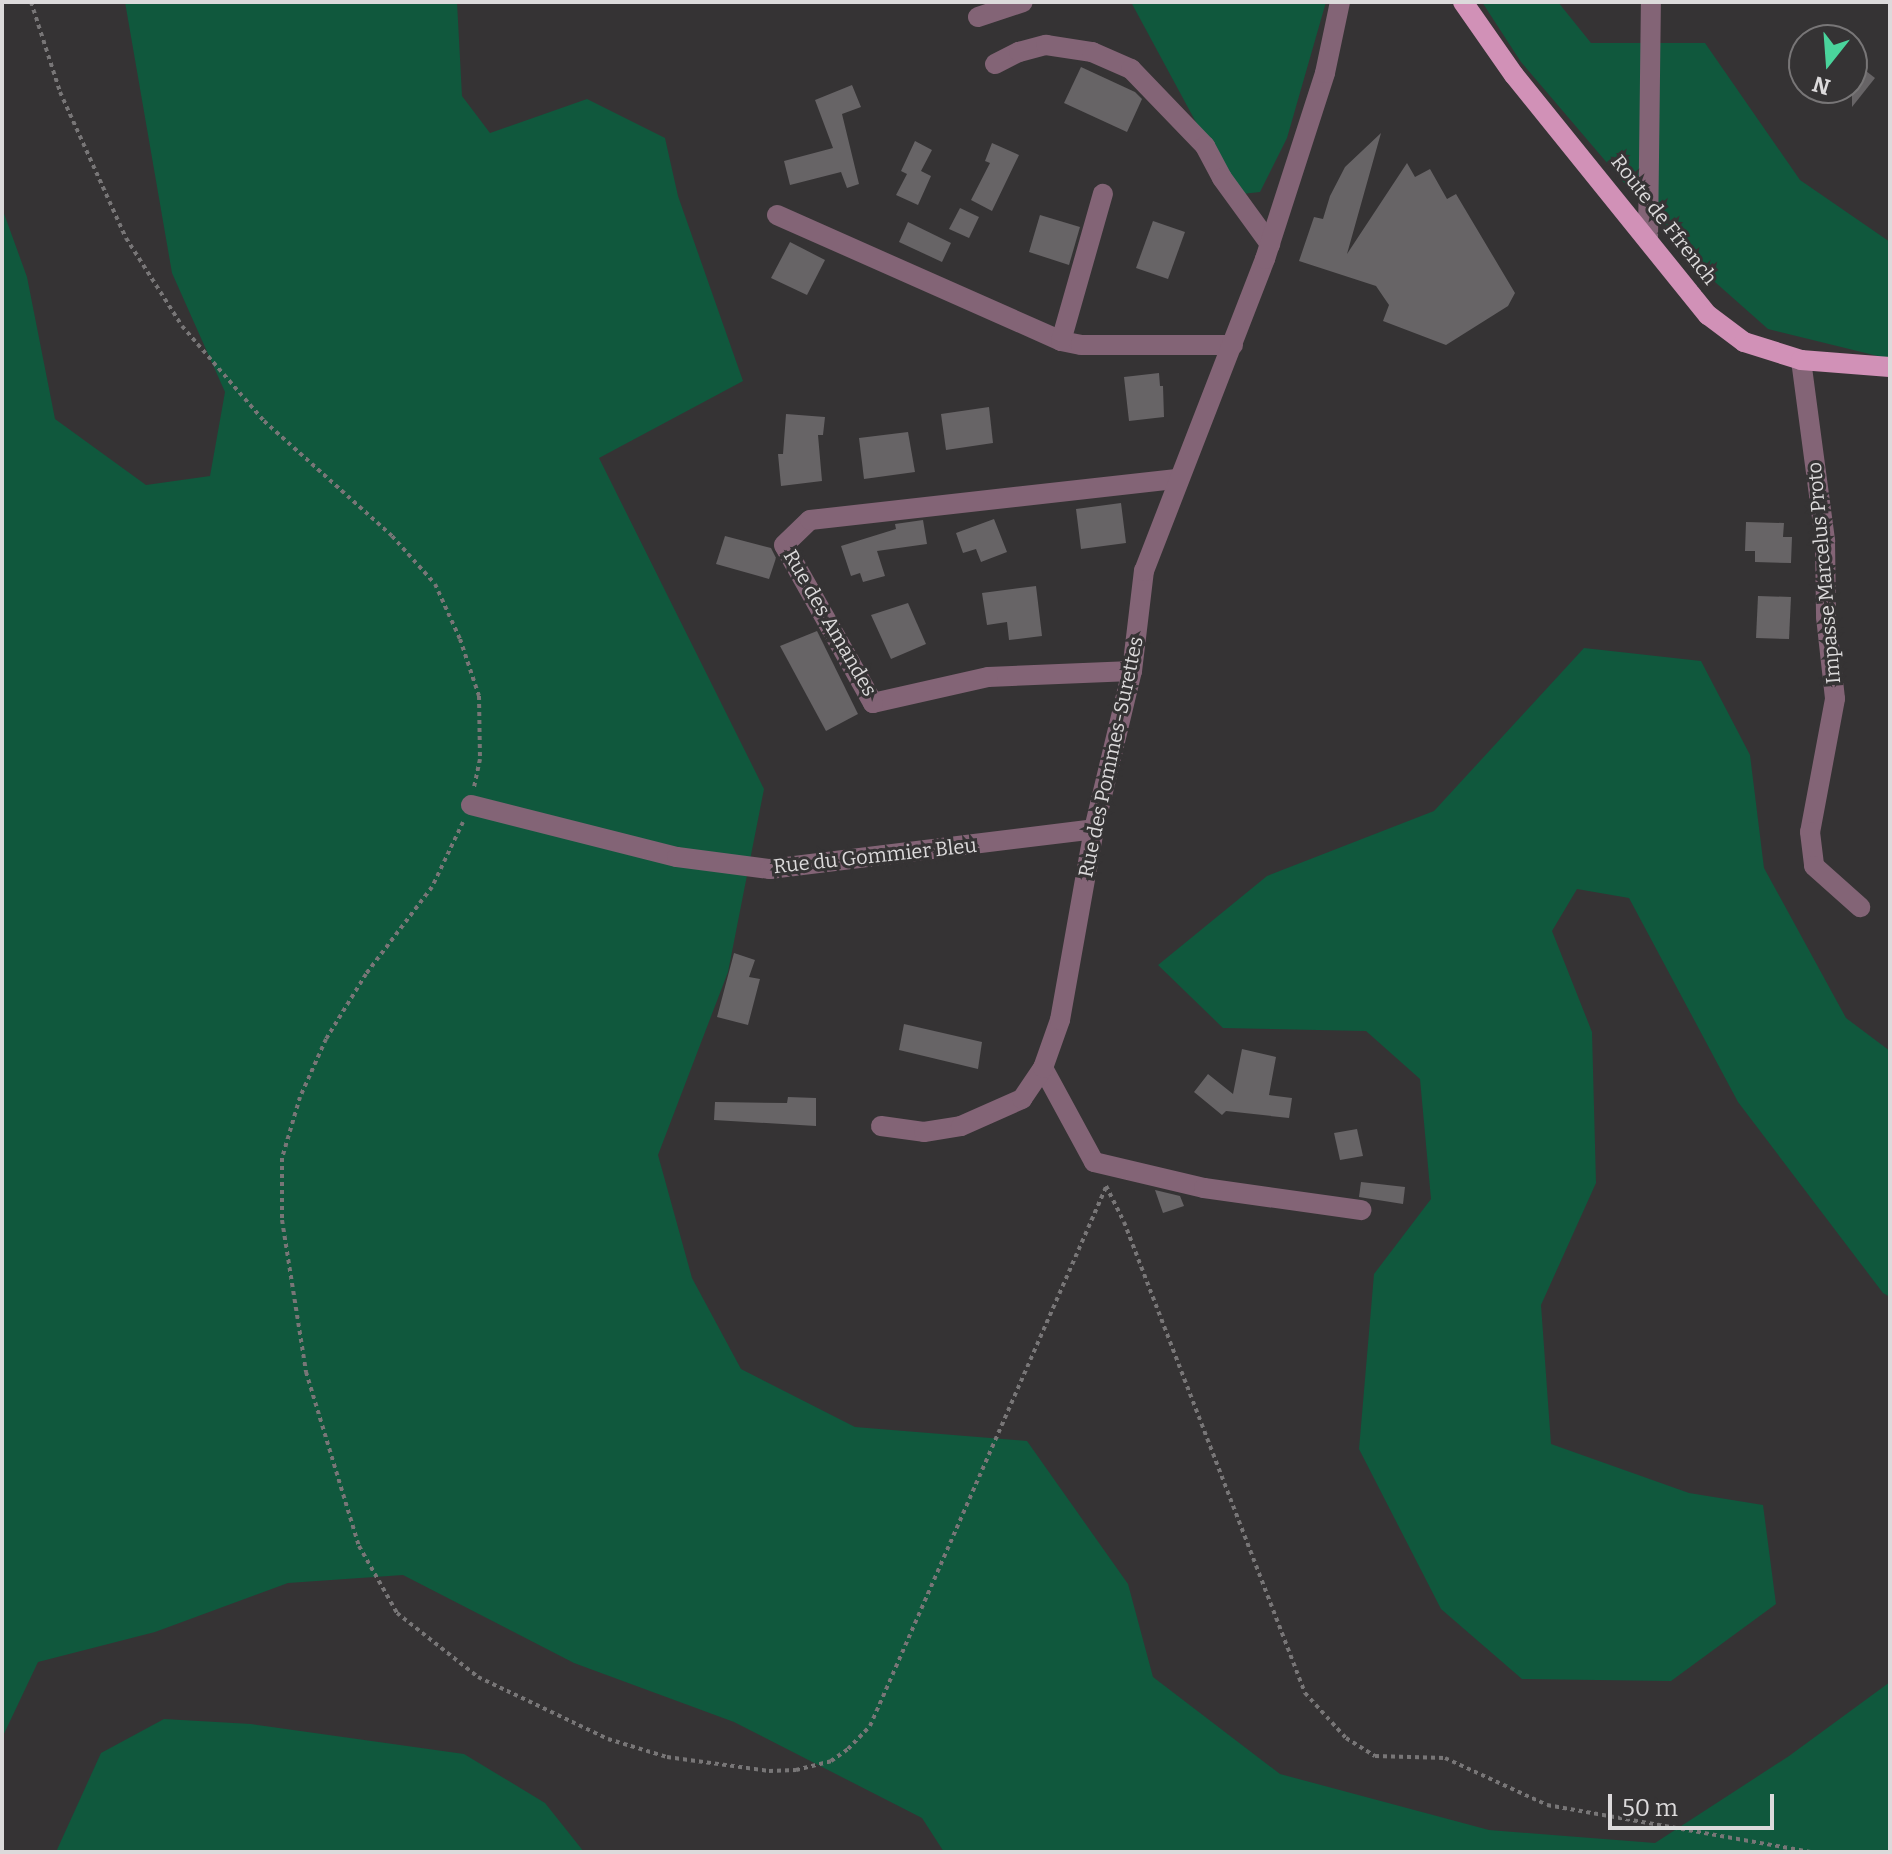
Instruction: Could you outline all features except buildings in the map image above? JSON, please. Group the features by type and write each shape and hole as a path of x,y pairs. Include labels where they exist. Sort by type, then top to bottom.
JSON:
{"main road":[{"name":"Route de Ffrench","path":"1463,2 1514,75 1708,315 1744,342 1801,360 1890,367"}],"street":[{"path":"978,17 1023,2"},
{"name":"Rue des Pommes-Surettes","path":"881,1126 924,1132 961,1126 1022,1099 1043,1068 1060,1020 1094,829 1132,671 1144,571 1270,244 1325,73 1340,2"},
{"path":"1648,240 1651,2"},
{"path":"995,64 1019,52 1046,45 1092,52 1131,69 1205,146 1222,178 1270,244"},
{"path":"1061,341 1103,194"},
{"path":"777,215 1061,341 1081,345 1233,345"},
{"name":"Impasse Marcelus Proto","path":"1801,360 1825,541 1826,617 1835,699 1810,832 1814,866 1860,907"},
{"name":"Rue des Amandes","path":"1132,671 988,677 873,703 784,545 810,520 1177,479"},
{"name":"Rue du Gommier Bleu","path":"471,805 677,857 770,869 1094,829"},
{"path":"1043,1068 1094,1162 1204,1188 1361,1210"}],"path":[{"path":"31,2 60,92 126,238 182,326 264,421 392,536 435,584 460,639 479,696 480,759 471,805 432,887 366,974 326,1039 300,1097 282,1158 282,1220 306,1372 359,1546 397,1613 478,1677 608,1739 667,1757 769,1771 796,1770 831,1761 848,1749 870,1726 1107,1186"},
{"path":"1094,1162 1124,1222 1305,1693 1346,1738 1375,1756 1445,1758 1547,1805 1812,1852"}],"green space":[{"path":"125,2 457,2 462,96 490,133 587,99 665,138 678,196 743,381 599,458 764,789 728,972 658,1155 692,1278 741,1369 855,1427 1027,1441 1128,1584 1153,1677 1280,1774 1489,1830 1655,1843 1789,1756 1890,1682 1890,1852 944,1852 922,1818 734,1722 574,1663 403,1575 288,1583 155,1632 38,1662 2,1738 2,208 27,277 55,419 146,485 210,476 225,392 172,273"},
{"path":"1131,2 1326,2 1287,138 1260,192 1242,194 1232,189"},
{"path":"1482,2 1558,2 1591,43 1705,43 1800,180 1890,242 1890,359 1768,329 1689,259 1521,62"},
{"path":"1584,648 1701,661 1750,755 1764,868 1846,1018 1890,1051 1890,1297 1883,1293 1738,1102 1629,898 1577,889 1552,931 1592,1032 1596,1183 1541,1305 1551,1444 1689,1493 1763,1505 1776,1604 1671,1681 1522,1679 1441,1609 1359,1449 1374,1274 1431,1199 1420,1079 1366,1031 1223,1028 1158,965 1267,876 1434,811"},
{"path":"164,1719 251,1724 464,1754 545,1803 584,1852 56,1852 101,1753"}]}
